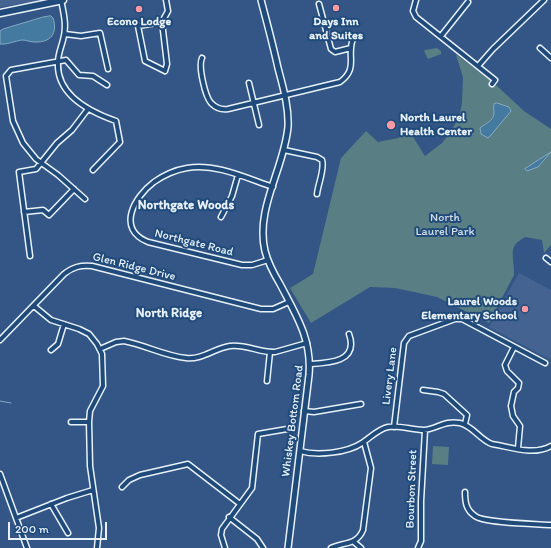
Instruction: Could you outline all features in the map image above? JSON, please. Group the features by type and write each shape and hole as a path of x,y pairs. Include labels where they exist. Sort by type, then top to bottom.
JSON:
{"main road":[{"path":"0,13 62,0"}],"street":[{"path":"62,0 65,34 58,61 59,76 65,88 73,98 88,109 116,121 120,142 93,170"},
{"path":"162,22 138,26 145,61 165,71 167,64 162,22 168,11 166,0"},
{"name":"Whiskey Bottom Road","path":"261,0 285,95 288,126 284,150 264,220 263,241 268,260 300,324 307,343 310,364 288,548"},
{"path":"416,0 413,11 414,14 495,80 492,84"},
{"path":"478,66 493,49 544,0"},
{"path":"441,36 468,2"},
{"path":"319,4 331,49 336,52 351,48"},
{"path":"65,34 81,36 100,33 108,69"},
{"path":"202,58 201,69 207,96 212,104 219,109 224,110 340,82 347,76 351,68 351,48 353,39"},
{"path":"540,48 551,58"},
{"path":"85,200 58,175 41,163 26,148 14,126 6,76 11,70 66,60 79,75 93,76 107,85"},
{"path":"249,83 259,125"},
{"path":"30,256 19,172 33,171 57,143 72,130 88,109"},
{"path":"284,150 317,157 322,160 323,165 317,194"},
{"name":"Northgate Road","path":"268,260 252,265 242,265 148,242 136,234 131,225 130,214 140,197 153,183 169,173 188,168 214,168 273,186"},
{"path":"221,217 229,202 238,175"},
{"path":"24,212 43,210 49,215 74,189"},
{"path":"546,258 551,262"},
{"name":"Glen Ridge Drive","path":"0,340 69,270 79,266 92,266 261,309 273,309 289,302"},
{"path":"34,306 51,320 84,331 93,338 100,349 103,360 103,386 90,411 88,422 90,466 100,528 97,548"},
{"name":"Livery Lane","path":"394,427 404,342 409,336 455,319 462,319 545,363"},
{"path":"51,350 58,344 64,324"},
{"path":"310,364 332,362 346,355 351,346 351,338 349,334"},
{"path":"100,349 116,342 124,341 187,358 197,358 219,349 235,346 246,346 270,352 280,351 307,343"},
{"path":"514,347 505,365 507,371 520,383 514,392 511,406 513,416 520,426 518,448"},
{"path":"267,381 270,352"},
{"path":"423,390 444,394 467,415 465,424"},
{"path":"304,411 314,412 361,404"},
{"path":"71,422 88,422"},
{"path":"300,452 319,454 351,448 364,442 382,429 394,427 425,430 447,422 465,424 489,443 539,451 551,446"},
{"path":"225,548 221,532 223,526 252,488 258,436 260,433 292,428"},
{"name":"Bourbon Street","path":"418,548 421,541 421,501 425,430"},
{"path":"331,548 354,542 363,530 371,468 364,442"},
{"path":"122,487 129,480 140,475 188,464 240,504"},
{"path":"0,474 27,548"},
{"path":"16,518 71,496 93,490"},
{"path":"465,492 465,501 468,509 478,518 491,521 551,525"},
{"path":"51,504 68,533"},
{"path":"229,517 257,539 263,548"},
{"path":"354,542 361,548"}],"shaded area":[{"path":"0,0 43,0 0,7"},
{"path":"51,16 53,18 55,28 49,39 40,42 22,40 0,44 0,31 3,29"},
{"path":"497,103 509,107 511,111 488,138 481,134 480,128 492,119 494,114 494,104"},
{"path":"551,152 538,167 527,171 525,169"},
{"name":"Laurel Woods Elementary School","path":"519,273 551,290 551,360 489,327"}],"green space":[{"path":"437,48 441,51 441,54 428,59 424,51"},
{"name":"North Laurel Park","path":"456,55 496,85 524,111 551,129 551,245 544,253 542,240 525,237 516,244 513,251 514,275 489,323 437,297 395,288 370,287 311,323 290,288 313,274 341,158 366,131 378,142 398,138 410,132 425,156 442,143 452,130 460,114 462,103 463,77"},
{"path":"433,446 449,447 448,465 432,464"}],"waterway":[{"path":"0,401 11,403"}],"place":[{"name":"Days Inn and Suites","path":"336,8"},
{"name":"Econo Lodge","path":"139,9"},
{"name":"North Laurel Health Center","path":"391,125"},
{"name":"Laurel Woods Elementary School","path":"525,309"}],"district":[{"name":"Northgate Woods","path":"186,206"},
{"name":"North Ridge","path":"169,314"}]}
